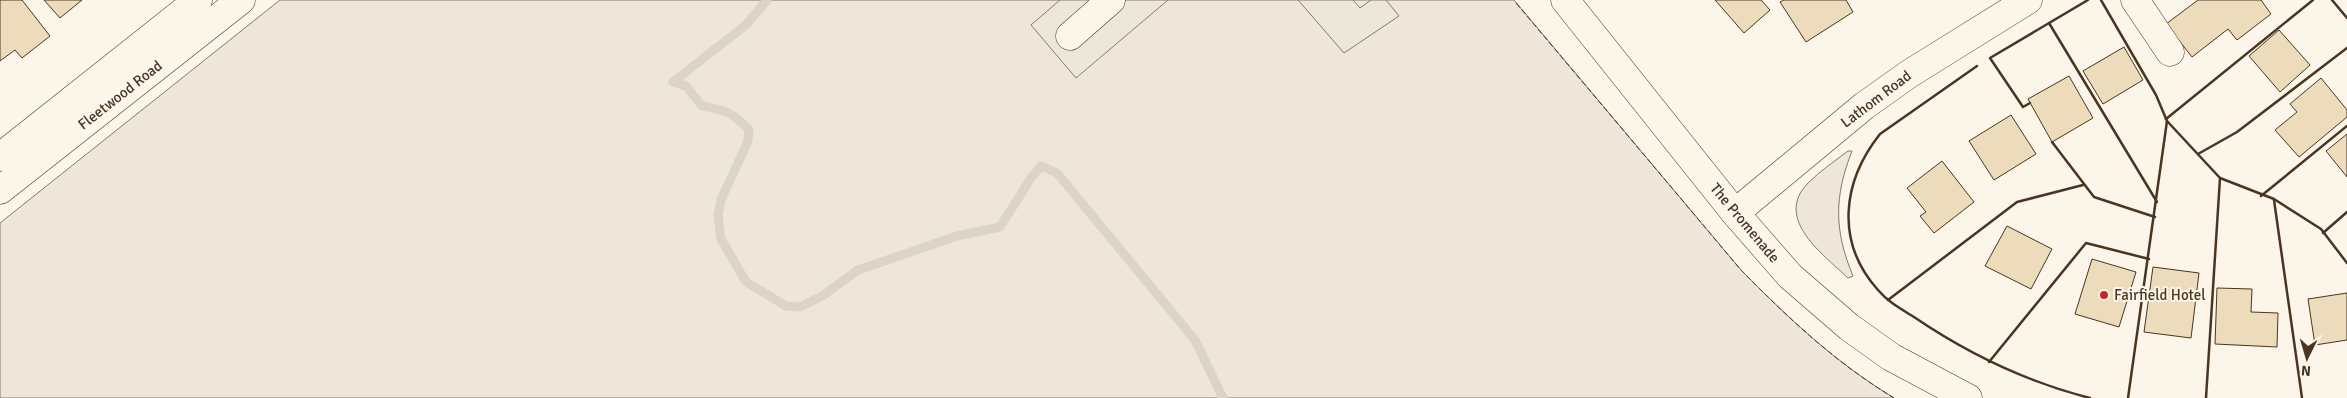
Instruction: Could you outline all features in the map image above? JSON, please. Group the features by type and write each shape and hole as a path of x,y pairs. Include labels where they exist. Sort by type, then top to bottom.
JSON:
{"street":[{"path":"0,158 198,0"},
{"name":"Fleetwood Road","path":"0,190 241,0"},
{"path":"1070,36 1111,0"},
{"name":"The Promenade","path":"1565,0 1735,213 1790,276 1849,327 1891,357 1968,398"},
{"name":"Lathom Road","path":"1735,213 1864,106 1908,74 2028,0"},
{"path":"2135,0 2170,52"}],"shaded area":[{"path":"280,0 1514,0 1741,270 1832,355 1894,398 0,398 0,223"},
{"path":"1060,0 1168,0 1076,78 1031,25"},
{"path":"1298,0 1353,0 1360,8 1371,0 1386,0 1399,16 1344,53"},
{"path":"1848,151 1852,151 1842,183 1839,213 1842,244 1853,276 1848,278 1827,259 1806,235 1799,223 1796,210 1799,196 1808,183"}],"building":[{"path":"0,0 22,0 50,36 22,58 15,50 0,61"},
{"path":"44,0 82,0 60,18"},
{"path":"1715,0 1761,0 1770,10 1744,33"},
{"path":"1784,0 1846,0 1853,12 1806,42 1780,2"},
{"path":"2198,0 2261,0 2271,14 2237,40 2228,29 2192,57 2166,24"},
{"path":"2279,30 2310,65 2280,92 2249,56"},
{"path":"2124,47 2143,80 2103,104 2083,71"},
{"path":"2069,76 2093,118 2052,142 2028,99"},
{"path":"2321,78 2347,110 2347,117 2299,157 2275,130 2297,112 2290,104"},
{"path":"2011,115 2036,154 1994,180 1969,141"},
{"path":"2347,134 2347,177 2326,151"},
{"path":"1942,161 1974,202 1934,233 1920,216 1926,212 1907,188"},
{"path":"2007,226 2052,249 2031,289 1985,266"},
{"path":"2092,259 2136,272 2119,327 2075,314"},
{"path":"2153,267 2199,273 2191,338 2144,332"},
{"path":"2217,288 2252,289 2251,312 2278,313 2277,347 2215,344"},
{"path":"2347,293 2347,340 2315,345 2308,299"}],"waterway":[{"path":"673,82 746,25 767,0"},
{"path":"673,82 686,86 702,106 728,113 738,119 749,130 748,141 721,200 718,215 721,239 746,282 786,306 800,307 822,296 858,270 957,236 1000,227 1031,178 1041,166 1057,173 1195,340 1223,398"}],"fence":[{"path":"1516,3 1741,270 1832,355 1894,398"}],"wall":[{"path":"2030,103 2023,107 1990,58 2088,0"},
{"path":"2101,0 2156,95 2167,121 2220,178 2274,199 2321,229 2347,263"},
{"path":"2166,119 2313,0"},
{"path":"2332,0 2347,18"},
{"path":"2049,23 2157,202"},
{"path":"2198,154 2237,132 2347,48"},
{"path":"1977,66 1880,134 1867,153 1851,192 1850,232 1855,252 1864,271 1882,294 1895,305 1934,330 1998,365 2043,384 2090,398"},
{"path":"2128,398 2167,121"},
{"path":"2261,196 2347,126"},
{"path":"2052,142 2094,197 2155,217"},
{"path":"2206,398 2220,178"},
{"path":"1888,300 2017,202 2083,185"},
{"path":"2274,200 2302,398"},
{"path":"2323,233 2347,212"},
{"path":"1989,362 2086,243 2149,259"}],"place":[{"name":"Fairfield Hotel","path":"2104,295"}]}
